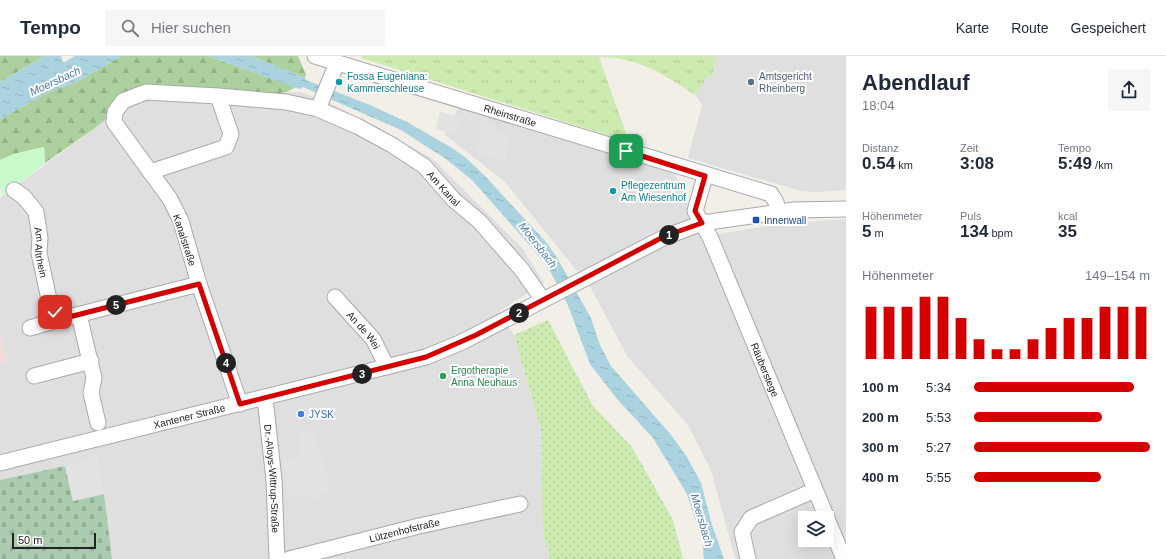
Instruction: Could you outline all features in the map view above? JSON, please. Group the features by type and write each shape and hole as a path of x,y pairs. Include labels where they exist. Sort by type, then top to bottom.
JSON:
{"street":[{"name":"Rheinstraße","path":"315,56 705,176 771,194 776,202 778,211"},
{"path":"323,98 337,63"},
{"name":"Am Kanal","path":"114,122 115,112 123,101 146,92 286,102 323,98 357,126 392,145 424,166 454,200 479,221 546,298"},
{"path":"150,172 226,147 231,134 218,96"},
{"name":"Kanalstraße","path":"114,122 170,199 181,221 199,284 240,404"},
{"path":"702,223 695,211 705,176"},
{"name":"Am Altrhein","path":"14,190 24,197 36,212 40,238 39,253 50,304 61,319"},
{"path":"778,211 846,210"},
{"name":"Xantener Straße","path":"0,463 426,357 462,342 665,236 702,223 778,211"},
{"name":"Räuberstege","path":"702,223 710,237 824,511"},
{"path":"30,328 199,284"},
{"name":"An de Wei","path":"335,297 373,339 387,367"},
{"path":"78,315 91,361 94,378 91,393 98,423"},
{"path":"34,376 91,361"},
{"name":"Dr.-Aloys-Wittrup-Straße","path":"265,398 274,480 277,559"},
{"path":"748,559 742,532 751,518 815,490"},
{"name":"Lützenhofstraße","path":"289,559 419,526 520,504"},
{"name":"Räuberstege","path":"834,535 844,559"}],"shaded area":[{"path":"717,56 846,56 846,190 816,192 801,191 688,158 702,105 695,95 708,75 712,77"},
{"path":"301,92 336,106 433,159 523,249 544,283 498,312 514,335 541,429 543,534 550,559 0,559 0,364 7,362 0,334 0,198 95,128 122,98 273,94"},
{"path":"459,107 674,172 702,237 779,224 846,219 846,559 735,559 711,470 688,425 627,356 591,288 505,182 444,134"},
{"path":"465,109 489,113 487,123 463,119"},
{"path":"440,112 461,117 456,134 436,129"},
{"path":"482,124 496,127 495,133 509,136 505,160 476,154"},
{"path":"0,334 7,362 0,364"},
{"path":"313,430 323,459 330,490 320,494 320,498 287,496 284,461 291,460 300,452 298,435"},
{"path":"97,456 104,494 73,501 65,466"}],"green space":[{"path":"0,56 45,56 0,82"},
{"path":"122,56 208,56 296,87 287,92 273,94 144,88 95,128 45,163 44,147 14,154 0,160 0,119 47,93 76,82"},
{"path":"251,56 298,56 306,75 305,78"},
{"path":"362,56 717,56 712,77 708,76 695,95 672,80 638,63 599,57 629,142 361,58"},
{"path":"43,147 45,163 3,196 0,187 0,160 14,154"},
{"path":"548,320 593,406 632,447 673,520 683,559 550,559 543,534 541,429 514,335"},
{"path":"65,466 73,501 104,494 112,559 0,559 0,480"}],"water":[{"name":"Moersbach","path":"45,56 61,56 62,61 65,62 75,56 122,56 76,82 47,93 0,119 0,82"},
{"name":"Moersbach","path":"208,56 251,56 305,78 306,80 370,105 407,122 452,148 465,157 484,175 546,242 556,256 591,318 600,345 611,366 672,436 687,457 701,483 712,525 724,559 704,559 702,540 687,494 653,438 617,399 590,364 567,303 549,269 472,180 446,159 401,130 303,87 300,89"}],"place":[{"name":"Fossa Eugeniana: Kammerschleuse","path":"339,82"},
{"name":"Amtsgericht Rheinberg","path":"751,82"},
{"name":"Pflegezentrum Am Wiesenhof","path":"613,191"},
{"name":"Innenwall","path":"756,220"},
{"name":"Ergotherapie Anna Neuhaus","path":"443,376"},
{"name":"JYSK","path":"301,414"}],"route":[{"path":"55,312 61,319 199,284 240,404 426,357 476,335 665,236 702,223 695,211 705,176 626,151"}]}
